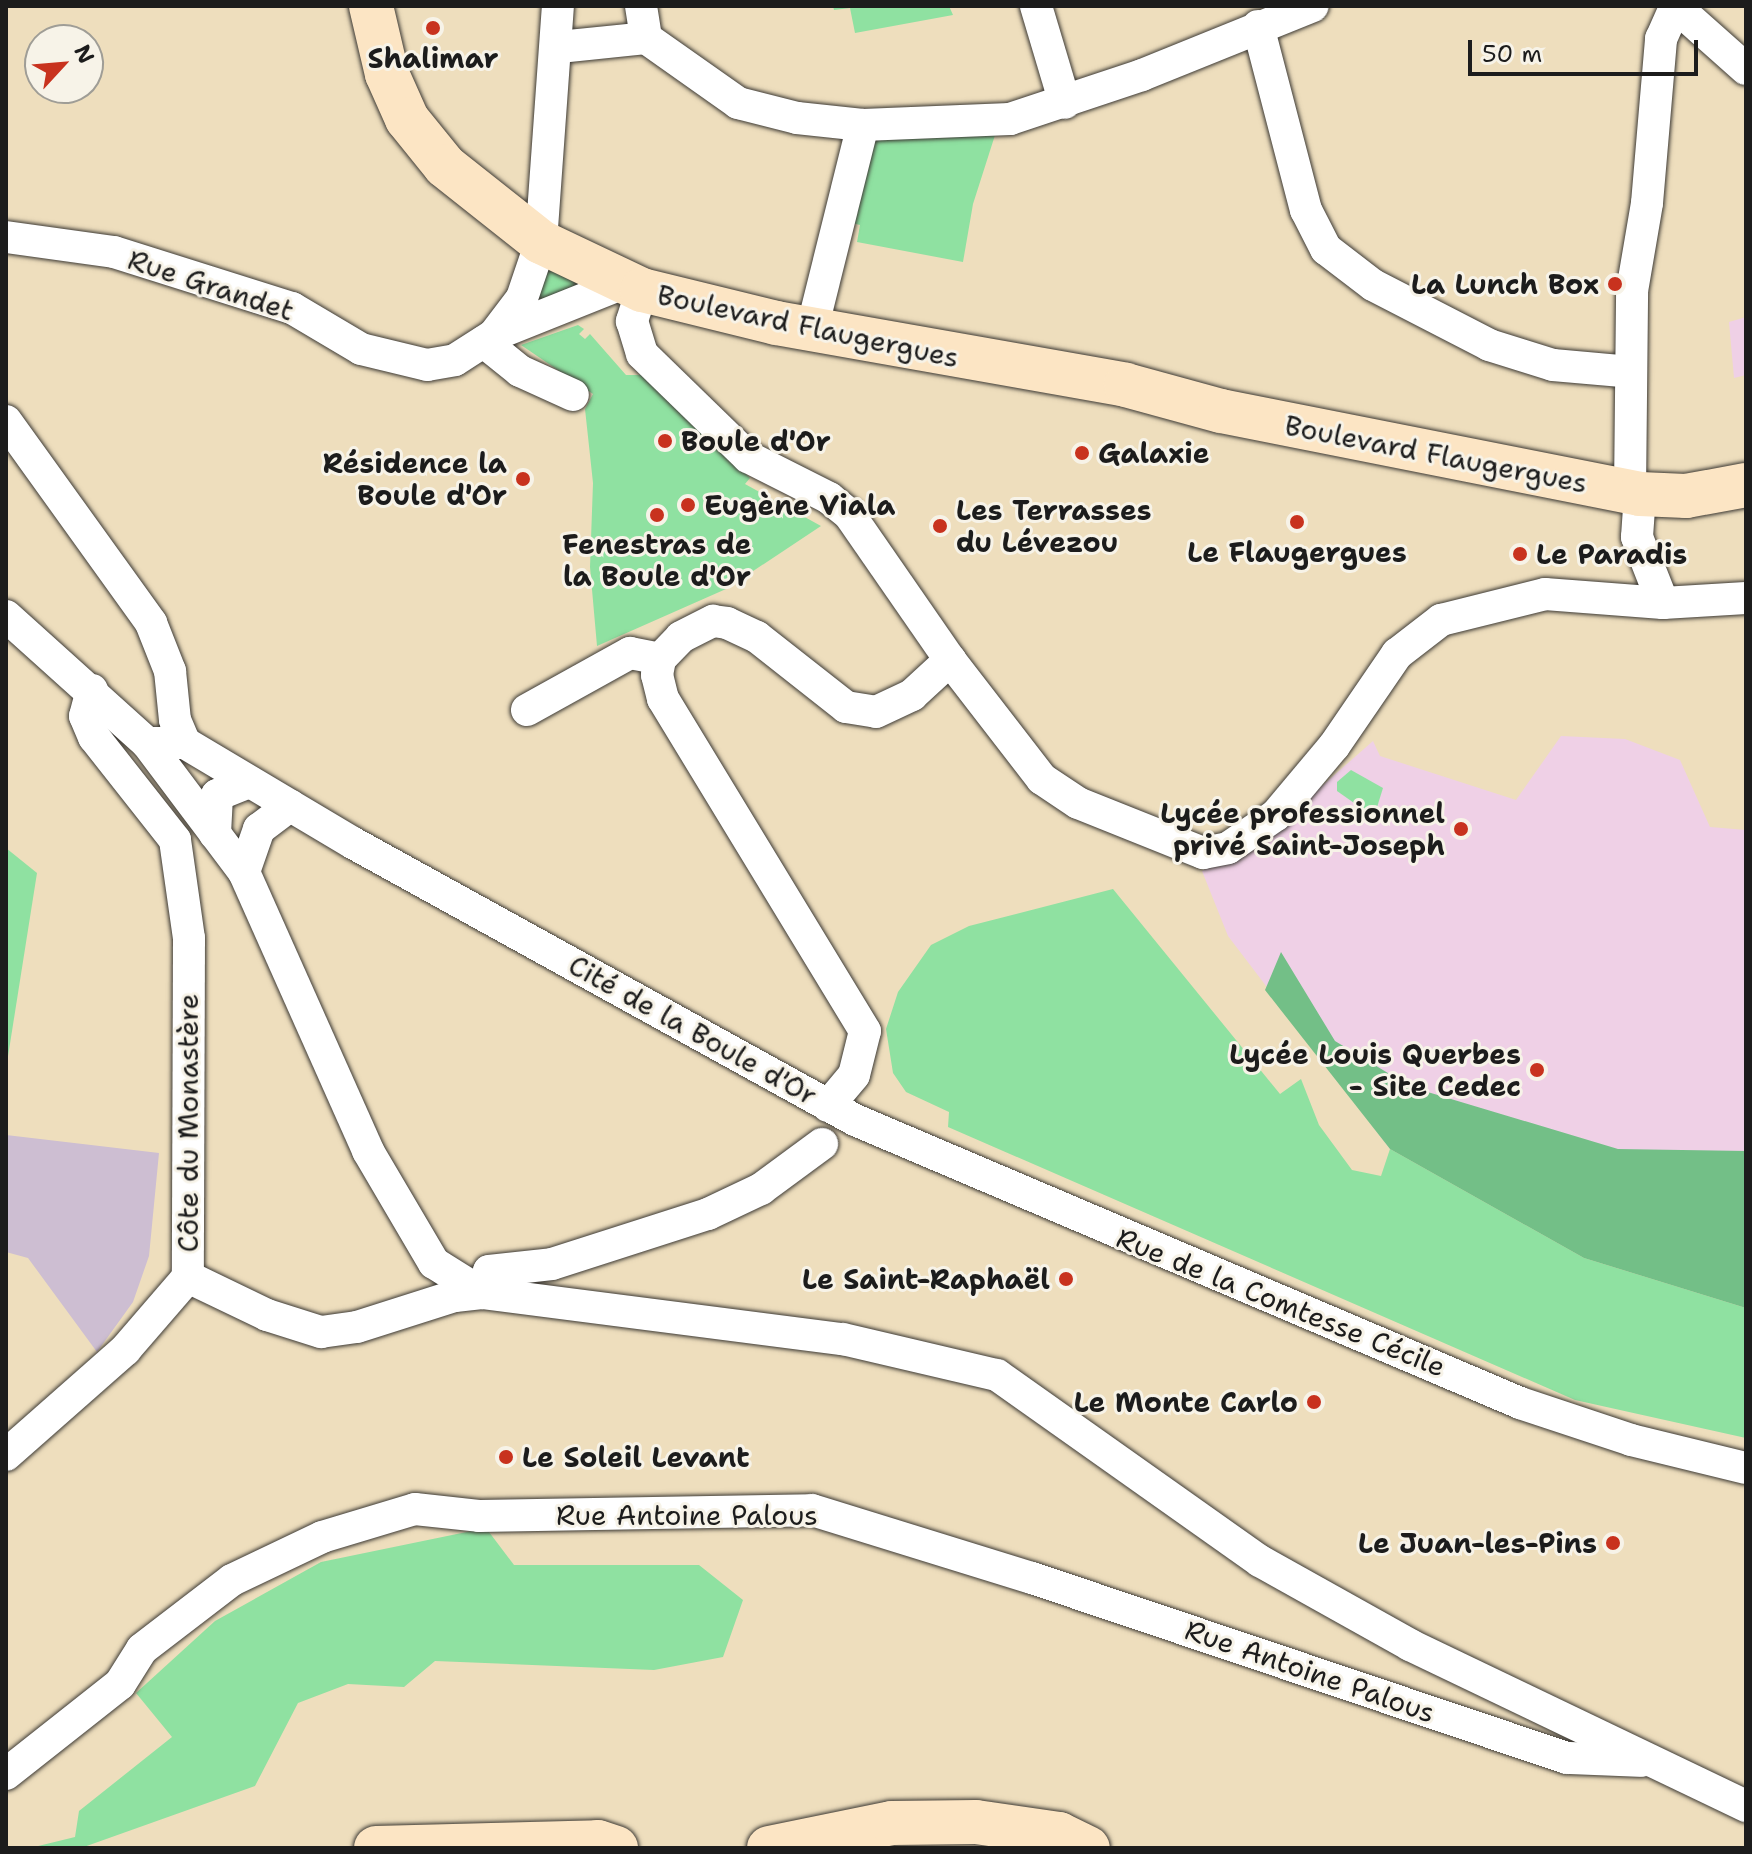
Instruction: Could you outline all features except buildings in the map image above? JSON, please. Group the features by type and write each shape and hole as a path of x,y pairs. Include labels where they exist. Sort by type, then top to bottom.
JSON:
{"street":[{"name":"Boulevard Flaugergues","path":"371,6 387,74 407,119 445,166 541,242 633,287 680,303 1038,373 1126,385 1147,394 1635,493 1686,496 1746,485"},
{"name":"Rue Grandet","path":"489,338 522,298 541,242 559,47 558,6"},
{"path":"641,6 646,38"},
{"path":"1036,6 1065,103"},
{"path":"559,47 646,38 738,103 797,118 863,125 1010,119 1065,103 1313,6"},
{"path":"1663,603 1637,537 1632,291 1647,203 1661,39 1675,6 1746,69"},
{"path":"1258,26 1306,210 1326,249 1373,285 1489,345 1553,365 1631,359"},
{"path":"812,329 863,125"},
{"name":"Rue Grandet","path":"6,237 114,252 292,308 361,349 427,365 455,360 489,338 633,287"},
{"path":"633,287 632,321 642,354 748,457 829,498 849,514 950,660 1042,779 1078,803 1203,853 1228,848 1276,815 1334,746 1397,654 1441,620 1545,594 1663,603 1746,598"},
{"path":"489,338 520,371 573,395"},
{"path":"6,421 151,623 170,671 175,720 185,743 147,743"},
{"path":"6,616 92,690 147,743 244,872 368,1151 434,1263 482,1293 843,1339 997,1375 1260,1561 1410,1645 1746,1806"},
{"path":"527,710 630,653 660,659 681,637 713,621 727,623 757,637 846,707 876,712 912,695 950,660"},
{"name":"Cité de la Boule d'Or","path":"185,743 290,806 828,1106 854,1075 865,1031 663,699 657,675 660,659"},
{"name":"Côte du Monastère","path":"92,690 85,716 94,737 175,840 189,938 188,1277 267,1315 321,1332 482,1293"},
{"path":"215,834 217,795 249,782"},
{"path":"215,834 259,829 290,806"},
{"path":"244,872 259,829"},
{"name":"Rue de la Comtesse Cécile","path":"828,1106 1198,1269 1520,1403 1631,1440 1746,1468"},
{"path":"482,1293 489,1271 552,1264 708,1214 761,1189 822,1144"},
{"path":"6,1455 125,1350 188,1277"},
{"name":"Rue Antoine Palous","path":"6,1774 120,1684 142,1649 232,1580 322,1537 415,1509 479,1516 812,1510 1032,1578 1567,1758 1657,1761"},
{"path":"773,1847 892,1823 976,1822 1059,1834 1088,1848"},
{"path":"376,1848 598,1842 616,1848"}],"shaded area":[{"path":"1746,317 1746,375 1734,378 1729,322"},
{"name":"Lycée Louis Querbes - Site Cedec","path":"1561,736 1625,739 1680,760 1710,827 1746,830 1746,1308 1390,1149 1228,936 1202,871 1282,821 1373,741 1380,756 1516,800"},
{"path":"6,1135 159,1153 149,1256 133,1302 97,1352 28,1258 6,1252"}],"green space":[{"path":"833,6 949,6 953,15 855,33 850,8 834,10"},
{"path":"869,132 996,132 973,204 963,262 857,242 860,225 848,222"},
{"path":"544,264 592,290 543,306 533,297"},
{"path":"578,325 584,329 579,334 585,339 590,334 626,375 644,375 750,478 745,484 821,526 726,589 597,646 590,567 593,483 585,409 593,394 521,345"},
{"path":"1351,770 1383,788 1374,817 1337,791 1337,782"},
{"path":"6,848 37,873 6,1069"},
{"path":"1113,889 1280,1094 1301,1079 1319,1125 1352,1170 1381,1176 1390,1149 1584,1258 1746,1308 1746,1438 1575,1400 948,1127 949,1112 906,1092 893,1073 886,1029 898,992 931,945 969,926"},
{"path":"1281,952 1335,1041 1411,1087 1618,1149 1746,1151 1746,1308 1584,1258 1390,1149 1265,990"},
{"path":"486,1528 514,1565 699,1565 743,1600 723,1657 654,1670 435,1661 404,1687 348,1684 298,1703 255,1786 81,1848 30,1848 75,1837 79,1811 172,1737 136,1693 215,1621 321,1562"}],"place":[{"name":"Shalimar","path":"433,28"},
{"name":"La Lunch Box","path":"1615,284"},
{"name":"Boule d'Or","path":"665,441"},
{"name":"Galaxie","path":"1082,453"},
{"name":"Résidence la Boule d'Or","path":"523,479"},
{"name":"Eugène Viala","path":"688,505"},
{"name":"Fenestras de la Boule d'Or","path":"657,515"},
{"name":"Le Flaugergues","path":"1297,522"},
{"name":"Les Terrasses du Lévezou","path":"940,526"},
{"name":"Le Paradis","path":"1520,554"},
{"name":"Lycée professionnel privé Saint-Joseph","path":"1461,829"},
{"name":"Lycée Louis Querbes - Site Cedec","path":"1537,1070"},
{"name":"Le Saint-Raphaël","path":"1066,1279"},
{"name":"Le Monte Carlo","path":"1314,1402"},
{"name":"Le Soleil Levant","path":"506,1457"},
{"name":"Le Juan-les-Pins","path":"1613,1543"}]}
